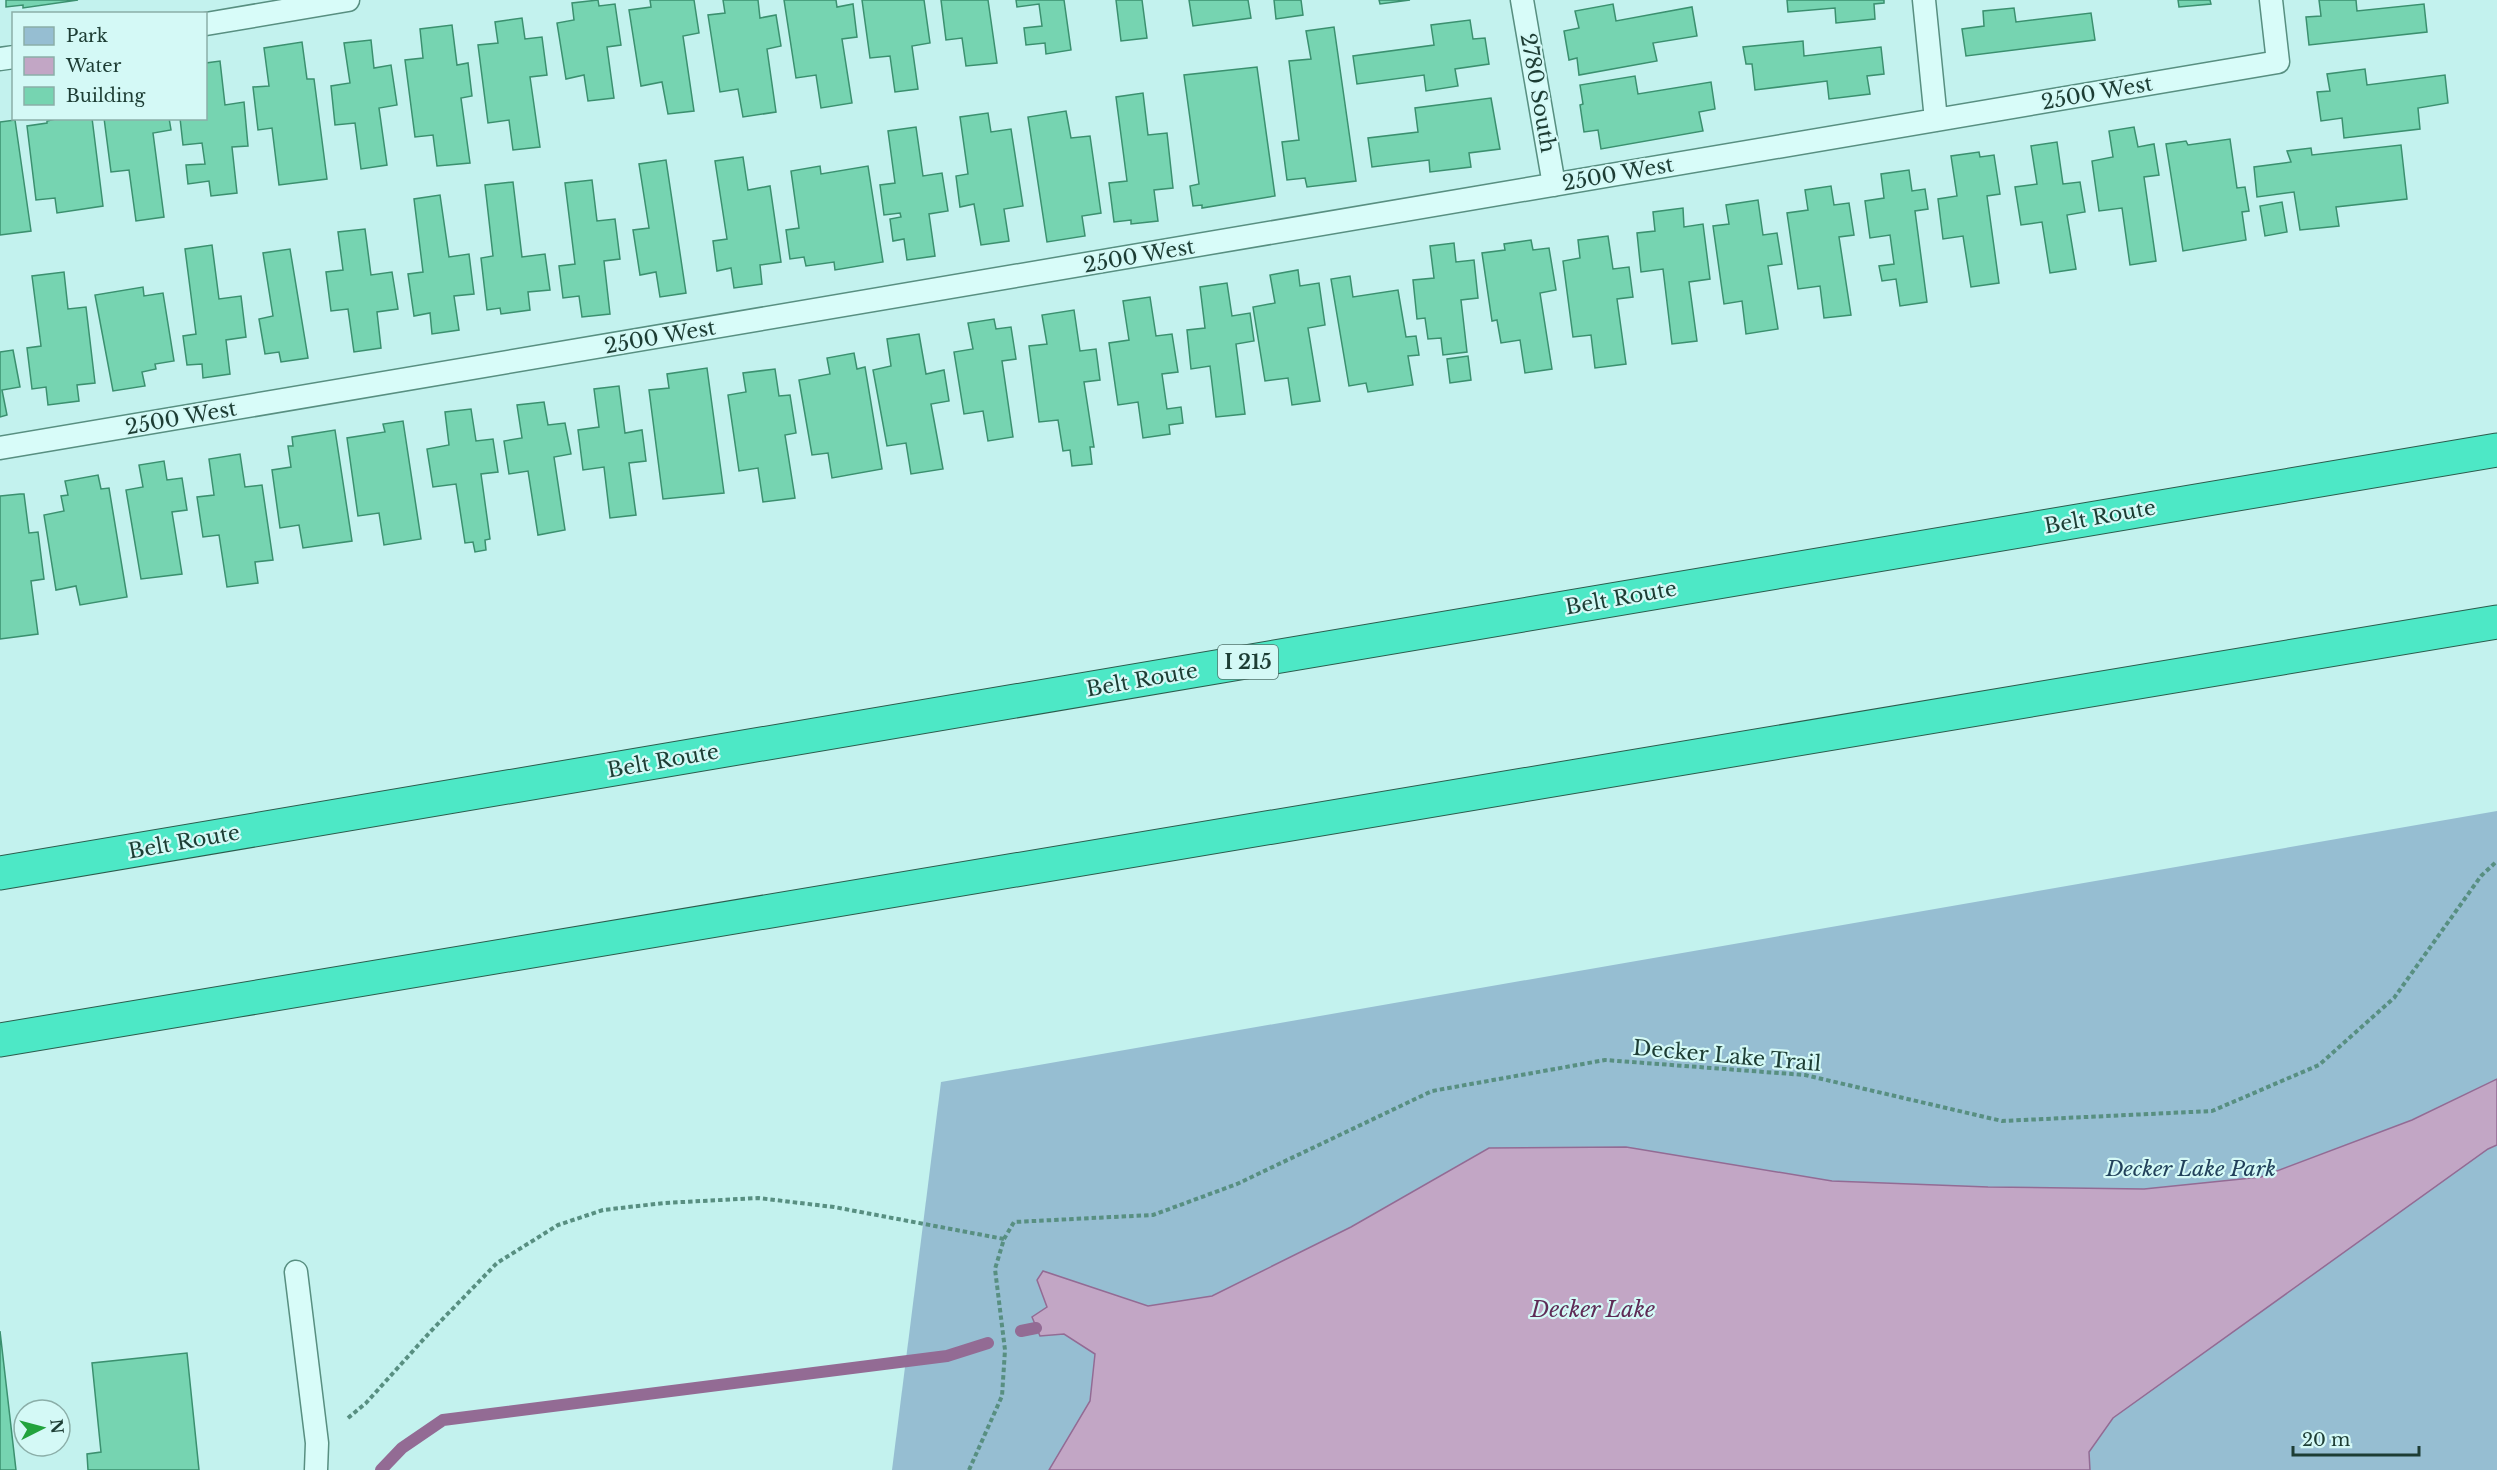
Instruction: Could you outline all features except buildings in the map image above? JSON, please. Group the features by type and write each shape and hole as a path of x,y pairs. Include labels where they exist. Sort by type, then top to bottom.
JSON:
{"highway":[{"name":"Belt Route","path":"0,873 2497,450"},
{"path":"0,1040 2497,622"}],"lane":[{"path":"207,24 348,0"},
{"name":"2780 South","path":"1522,0 1554,185"},
{"path":"1924,0 1936,120"},
{"name":"2500 West","path":"0,448 2278,62 2271,0"},
{"path":"296,1272 317,1443 316,1470"}],"path":[{"name":"Decker Lake Trail","path":"1004,1239 1014,1222 1153,1215 1237,1184 1432,1090 1605,1060 1805,1075 2002,1121 2212,1111 2319,1065 2394,999 2481,876 2497,861"},
{"path":"317,1443 366,1403 430,1331 497,1263 558,1225 603,1210 664,1203 758,1198 834,1207 1004,1239 995,1269 1005,1350 1002,1396 969,1470"}],"green space":[{"name":"Decker Lake Park","path":"2497,811 2497,1470 892,1470 941,1082"}],"water":[{"name":"Decker Lake","path":"2497,1079 2497,1145 2488,1149 2113,1418 2089,1452 2090,1470 1049,1470 1090,1401 1095,1354 1064,1334 1040,1336 1032,1317 1047,1307 1037,1280 1043,1271 1148,1306 1212,1296 1351,1227 1489,1148 1626,1147 1832,1181 1988,1187 2144,1189 2261,1177 2412,1120"}],"waterway":[{"path":"1021,1331 1036,1328"},
{"path":"381,1470 402,1448 443,1420 947,1356 988,1343"}]}
